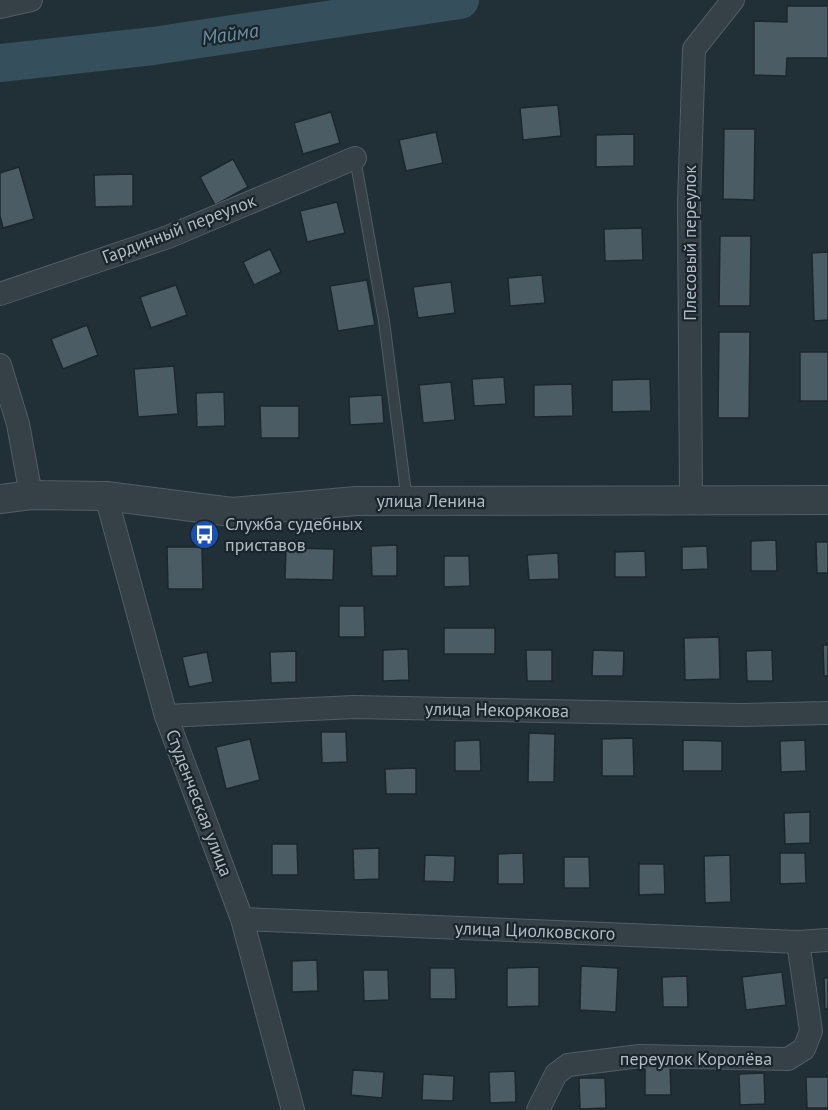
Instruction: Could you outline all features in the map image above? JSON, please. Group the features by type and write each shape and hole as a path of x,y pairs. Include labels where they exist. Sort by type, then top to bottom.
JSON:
{"street":[{"path":"0,7 30,0"},
{"name":"Плесовый переулок","path":"691,499 689,202 694,49 733,0"},
{"name":"Гардинный переулок","path":"0,294 168,237 355,158"},
{"path":"0,365 18,424 31,495"},
{"name":"улица Ленина","path":"0,500 31,495 106,496 232,512 356,501 828,500"},
{"name":"Студенческая улица","path":"106,496 166,716 242,919 293,1110"},
{"name":"улица Некорякова","path":"166,716 354,707 741,715 828,713"},
{"name":"улица Циолковского","path":"242,919 798,942 828,940"},
{"name":"переулок Королёва","path":"538,1110 556,1074 568,1065 640,1056 788,1059 804,1049 811,1031 798,942"}],"lane":[{"path":"355,158 384,321 407,501"}],"building":[{"path":"787,6 828,6 828,58 787,58 786,76 754,75 754,21 787,22"},
{"path":"558,105 561,136 523,140 520,108"},
{"path":"331,112 340,143 303,154 294,123"},
{"path":"724,129 755,129 754,200 723,199"},
{"path":"436,132 443,163 406,171 399,140"},
{"path":"634,134 634,166 596,167 596,135"},
{"path":"233,159 248,187 215,205 200,177"},
{"path":"19,167 34,219 3,228 0,216 0,173"},
{"path":"133,174 133,206 95,207 94,175"},
{"path":"337,202 345,233 307,242 300,211"},
{"path":"642,228 643,260 605,261 604,229"},
{"path":"720,236 751,236 750,306 719,306"},
{"path":"270,249 281,272 254,285 243,262"},
{"path":"828,252 828,320 814,321 812,253"},
{"path":"542,275 545,303 510,306 508,278"},
{"path":"367,280 375,325 338,331 330,286"},
{"path":"451,282 455,313 418,318 413,287"},
{"path":"176,285 187,315 151,328 140,297"},
{"path":"87,325 98,355 63,369 51,339"},
{"path":"719,332 750,332 749,418 718,418"},
{"path":"800,352 828,352 828,401 800,401"},
{"path":"174,366 178,414 138,417 134,369"},
{"path":"504,377 506,404 474,406 472,379"},
{"path":"650,379 651,411 612,412 612,380"},
{"path":"451,382 455,420 423,423 419,385"},
{"path":"572,384 573,416 534,417 534,385"},
{"path":"224,392 225,426 197,427 196,393"},
{"path":"382,395 384,423 350,425 349,397"},
{"path":"260,406 299,406 299,438 261,438"},
{"path":"776,540 777,571 751,571 751,541"},
{"path":"816,542 828,542 828,573 817,573"},
{"path":"397,545 397,576 372,576 371,546"},
{"path":"707,546 708,569 682,570 682,547"},
{"path":"167,547 202,547 203,589 168,589"},
{"path":"286,548 334,549 333,580 285,579"},
{"path":"645,551 646,577 615,577 615,552"},
{"path":"558,553 559,579 529,580 527,555"},
{"path":"444,556 469,556 470,586 444,587"},
{"path":"339,606 364,606 365,637 339,637"},
{"path":"444,628 495,628 495,654 444,654"},
{"path":"719,637 720,679 685,680 684,638"},
{"path":"823,645 828,645 828,676 824,676"},
{"path":"408,649 409,680 383,681 383,650"},
{"path":"526,650 552,650 552,681 527,681"},
{"path":"593,650 624,651 623,676 592,676"},
{"path":"772,650 773,681 747,681 746,651"},
{"path":"296,651 296,682 271,683 270,652"},
{"path":"207,652 213,682 189,687 182,657"},
{"path":"321,732 346,732 347,762 322,763"},
{"path":"529,733 555,734 554,782 528,782"},
{"path":"633,738 634,776 602,776 602,739"},
{"path":"250,739 260,780 226,789 216,747"},
{"path":"480,740 481,771 455,771 455,741"},
{"path":"683,740 722,741 722,771 683,771"},
{"path":"805,740 806,771 781,772 780,741"},
{"path":"416,768 416,794 386,794 385,769"},
{"path":"810,812 810,843 785,844 784,813"},
{"path":"272,844 297,844 298,875 272,875"},
{"path":"379,848 379,879 354,880 353,849"},
{"path":"523,853 524,884 498,884 498,854"},
{"path":"780,853 805,853 806,883 780,884"},
{"path":"425,855 455,856 454,882 424,881"},
{"path":"730,855 731,902 705,903 704,856"},
{"path":"564,857 589,857 590,888 564,888"},
{"path":"639,864 664,864 665,894 639,895"},
{"path":"317,960 318,991 292,992 292,961"},
{"path":"581,966 618,968 616,1012 580,1010"},
{"path":"539,967 539,1006 507,1007 507,968"},
{"path":"430,968 455,968 456,999 430,999"},
{"path":"363,970 388,970 389,1000 364,1001"},
{"path":"782,972 786,1005 746,1010 742,977"},
{"path":"687,976 688,1007 663,1007 662,977"},
{"path":"824,978 828,978 828,1009 825,1009"},
{"path":"670,1064 671,1095 645,1095 645,1065"},
{"path":"353,1070 384,1072 382,1098 351,1095"},
{"path":"515,1071 516,1102 490,1103 489,1072"},
{"path":"764,1073 765,1104 740,1105 739,1074"},
{"path":"423,1074 454,1076 453,1101 422,1100"},
{"path":"806,1077 828,1077 828,1108 807,1108"},
{"path":"579,1078 605,1078 606,1108 580,1109"}],"waterway":[{"name":"Майма","path":"0,63 153,46 460,0"}],"place":[{"name":"Служба судебных приставов","path":"204,534"}]}
